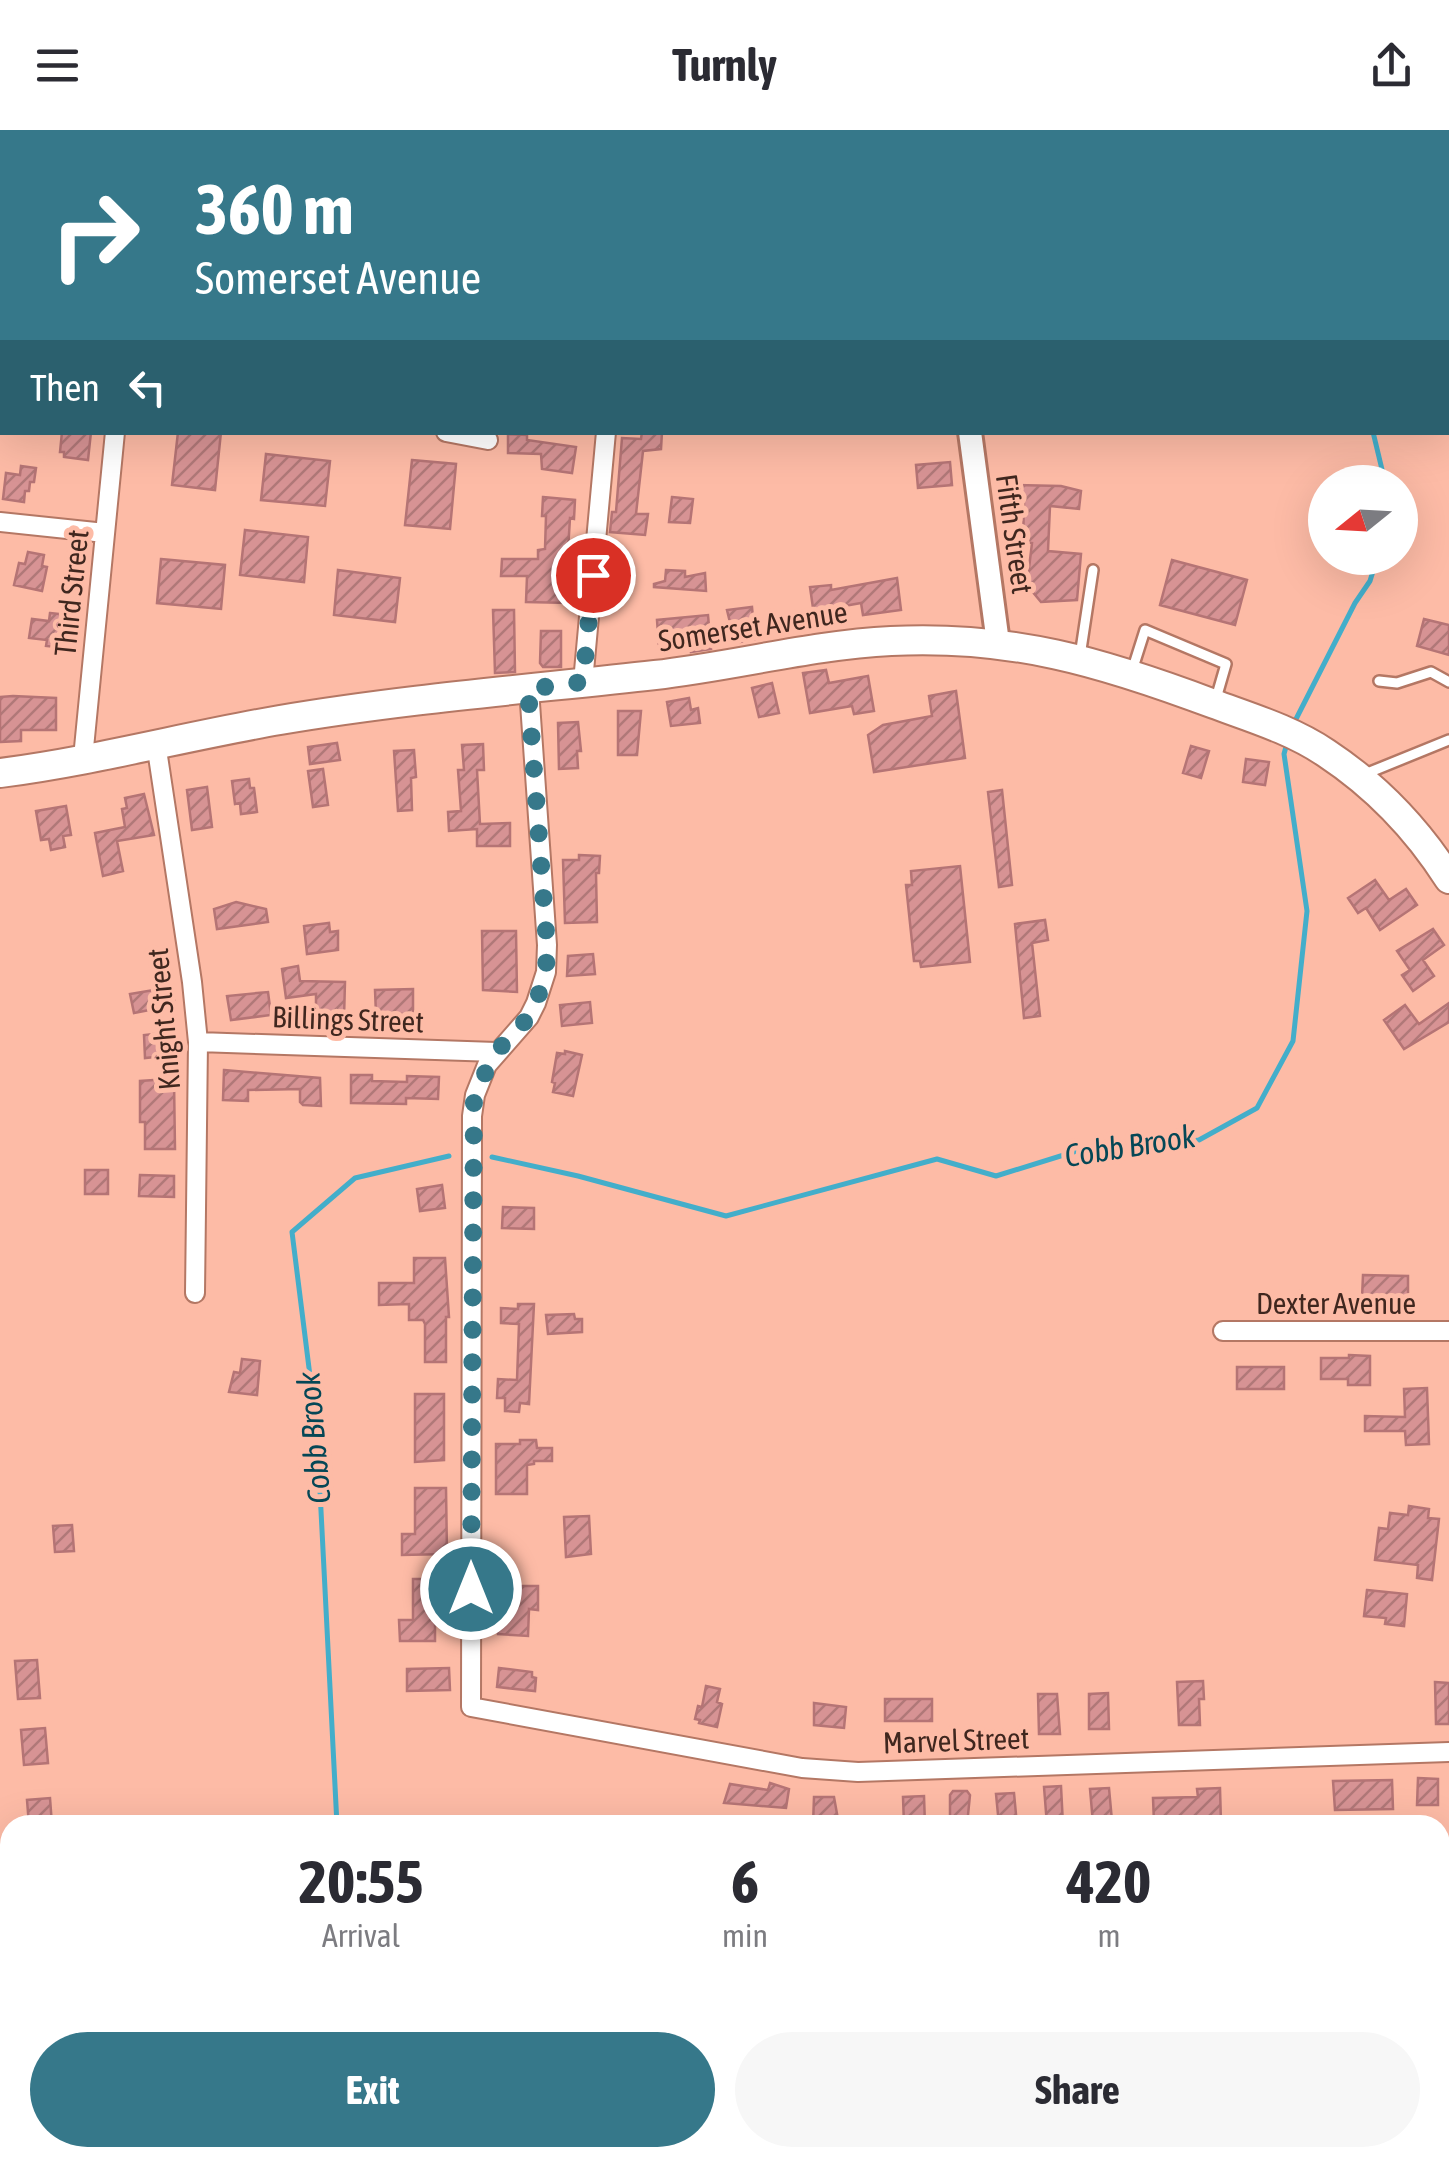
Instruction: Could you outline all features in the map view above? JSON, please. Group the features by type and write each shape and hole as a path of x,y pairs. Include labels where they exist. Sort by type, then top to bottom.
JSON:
{"main road":[{"name":"Somerset Avenue","path":"0,773 392,703 708,668 868,642 998,643 1080,659 1131,674 1287,732 1326,752 1418,833 1449,879"}],"street":[{"name":"Third Street","path":"83,758 115,435"},
{"path":"462,435 488,440"},
{"path":"583,682 606,435"},
{"name":"Fifth Street","path":"970,435 998,643"},
{"path":"0,522 105,534"},
{"path":"496,1052 529,1017 546,972 528,689"},
{"name":"Knight Street","path":"156,743 198,1042 196,1293"},
{"name":"Billings Street","path":"198,1042 496,1052"},
{"name":"Marvel Street","path":"496,1052 480,1080 472,1116 470,1707 802,1768 858,1772 1449,1752"},
{"name":"Dexter Avenue","path":"1223,1331 1449,1331"}],"lane":[{"path":"1080,659 1093,570"},
{"path":"1131,674 1145,630 1226,664 1214,704"},
{"path":"1379,681 1396,683 1431,672 1449,682"},
{"path":"1357,777 1449,740"}],"building":[{"path":"62,435 91,435 88,460 64,457 64,452 60,452"},
{"path":"178,435 221,435 215,490 172,485"},
{"path":"508,435 527,435 527,440 576,447 572,473 542,469 541,454 508,453"},
{"path":"642,435 662,435 661,449 643,451 636,514 648,514 645,535 610,532 612,512 616,512 622,438 641,439"},
{"path":"266,454 330,461 325,506 261,500"},
{"path":"412,460 456,464 450,529 405,525"},
{"path":"950,462 952,485 918,488 916,465"},
{"path":"21,466 36,468 24,502 3,499 6,473 20,475"},
{"path":"1012,485 1061,486 1081,491 1079,509 1050,506 1048,551 1081,554 1077,600 1041,602 1027,585 1032,543 1023,542 1024,504 1011,503"},
{"path":"543,497 575,500 574,519 570,518 566,583 569,603 526,602 527,576 501,576 502,559 538,559 538,550 545,549"},
{"path":"672,497 693,499 690,523 669,522"},
{"path":"245,530 308,537 304,582 240,575"},
{"path":"28,552 44,555 42,566 47,567 42,591 14,585 19,563 25,564"},
{"path":"161,559 225,565 221,609 157,603"},
{"path":"1172,560 1247,580 1235,625 1160,605"},
{"path":"338,570 400,578 395,622 334,615"},
{"path":"666,570 685,571 685,577 705,573 706,591 654,587 665,581"},
{"path":"897,578 901,610 863,615 861,603 833,608 834,613 814,615 810,587 831,585 831,590"},
{"path":"752,607 755,639 735,643 727,610"},
{"path":"493,610 514,610 515,672 495,673"},
{"path":"50,613 78,616 74,649 46,646 47,640 29,638 32,619 49,621"},
{"path":"708,615 711,649 691,652 691,644 659,648 657,620"},
{"path":"1424,619 1449,625 1449,655 1417,646"},
{"path":"541,631 561,631 561,667 543,667 540,663"},
{"path":"826,670 829,683 868,676 874,711 854,714 852,706 810,713 803,673"},
{"path":"772,683 779,713 759,717 752,688"},
{"path":"956,691 965,758 874,772 868,735 883,725 932,716 929,696"},
{"path":"0,697 56,698 56,730 21,730 21,741 0,742"},
{"path":"689,698 691,710 698,708 700,723 671,726 667,702"},
{"path":"618,711 641,711 637,755 618,755"},
{"path":"578,722 578,768 559,769 558,723"},
{"path":"337,743 340,760 310,764 308,747"},
{"path":"483,744 484,770 477,770 480,824 510,823 510,846 477,846 477,829 449,831 448,812 461,811 458,770 464,770 462,745"},
{"path":"1191,746 1209,751 1201,778 1183,773"},
{"path":"414,750 412,810 398,811 394,751"},
{"path":"1246,759 1269,762 1265,785 1243,782"},
{"path":"323,769 328,805 313,807 308,771"},
{"path":"249,779 257,812 241,814 240,803 235,804 232,781"},
{"path":"207,787 212,827 192,830 187,790"},
{"path":"1002,790 1012,885 999,887 988,792"},
{"path":"144,794 154,835 117,841 123,871 103,876 95,833 125,827 125,798"},
{"path":"66,806 71,835 63,836 65,847 51,850 49,839 41,840 36,811"},
{"path":"579,855 600,856 596,873 597,922 565,923 563,860 579,860"},
{"path":"960,866 970,962 921,967 920,961 914,961 906,885 912,885 911,871"},
{"path":"1375,880 1389,900 1406,889 1417,905 1380,930 1366,908 1358,913 1348,898"},
{"path":"236,902 266,909 268,922 217,929 214,909"},
{"path":"1045,920 1048,940 1032,943 1040,1016 1024,1018 1015,924"},
{"path":"329,923 330,932 338,931 338,950 307,954 304,926"},
{"path":"1433,929 1444,945 1423,960 1434,976 1413,991 1402,975 1410,970 1397,951"},
{"path":"482,931 516,931 517,992 483,990"},
{"path":"593,954 595,974 567,976 568,956"},
{"path":"298,966 300,981 345,982 344,1018 316,1018 316,994 286,998 282,969"},
{"path":"172,987 175,1005 134,1013 130,994"},
{"path":"413,989 413,1014 376,1014 375,990"},
{"path":"268,992 271,1015 231,1020 227,996"},
{"path":"590,1002 592,1023 562,1026 560,1005"},
{"path":"1449,1003 1449,1022 1404,1049 1384,1020 1405,1005 1419,1024"},
{"path":"173,1032 174,1055 145,1058 144,1035"},
{"path":"557,1053 582,1055 573,1096 553,1092"},
{"path":"224,1070 320,1078 321,1106 303,1105 300,1089 248,1090 248,1101 223,1100"},
{"path":"351,1075 372,1075 372,1081 407,1082 407,1076 439,1077 438,1099 406,1098 406,1104 351,1103"},
{"path":"174,1080 175,1149 145,1149 145,1122 140,1122 140,1081"},
{"path":"85,1170 108,1170 108,1194 85,1194"},
{"path":"140,1175 174,1176 174,1197 139,1196"},
{"path":"442,1185 445,1208 420,1211 417,1189"},
{"path":"503,1207 534,1208 534,1229 502,1228"},
{"path":"414,1258 445,1258 449,1317 446,1362 425,1362 425,1324 423,1320 409,1320 409,1304 379,1305 379,1283 414,1283"},
{"path":"1363,1275 1408,1276 1408,1296 1362,1298"},
{"path":"518,1304 534,1304 529,1404 520,1403 519,1412 505,1411 505,1398 497,1398 498,1379 517,1380 519,1324 501,1323 501,1308 518,1309"},
{"path":"574,1314 575,1319 582,1319 582,1332 548,1334 546,1315"},
{"path":"1370,1356 1370,1385 1348,1385 1348,1379 1321,1379 1321,1358"},
{"path":"242,1359 260,1361 257,1395 229,1392 234,1372 240,1373"},
{"path":"1237,1367 1284,1367 1284,1389 1237,1389"},
{"path":"1427,1388 1429,1444 1406,1445 1405,1431 1365,1431 1365,1416 1405,1417 1404,1389"},
{"path":"415,1394 444,1394 444,1460 415,1462"},
{"path":"520,1440 536,1440 537,1448 552,1448 552,1461 527,1465 527,1494 496,1494 496,1444 520,1444"},
{"path":"415,1488 446,1488 447,1554 402,1555 402,1534 415,1534"},
{"path":"1409,1506 1429,1509 1428,1518 1439,1519 1432,1580 1417,1578 1418,1565 1375,1560 1379,1528 1388,1529 1390,1513 1408,1515"},
{"path":"589,1516 591,1554 566,1557 564,1517"},
{"path":"72,1525 74,1551 55,1552 53,1526"},
{"path":"413,1579 444,1579 444,1601 435,1601 435,1641 400,1641 399,1620 413,1620"},
{"path":"500,1586 538,1586 538,1610 529,1609 528,1636 498,1634"},
{"path":"1367,1590 1407,1594 1404,1626 1385,1624 1386,1618 1364,1616"},
{"path":"37,1660 40,1698 18,1699 15,1661"},
{"path":"449,1668 450,1690 407,1691 407,1669"},
{"path":"499,1668 532,1672 536,1678 535,1691 497,1687"},
{"path":"1203,1681 1200,1725 1179,1725 1177,1682"},
{"path":"1435,1682 1449,1683 1449,1724 1436,1724"},
{"path":"706,1686 720,1689 717,1702 722,1704 717,1727 695,1719"},
{"path":"1108,1693 1109,1729 1089,1729 1089,1694"},
{"path":"1038,1694 1057,1694 1060,1734 1039,1734"},
{"path":"885,1699 932,1699 932,1721 885,1721"},
{"path":"814,1703 846,1707 844,1728 814,1725"},
{"path":"45,1728 48,1763 24,1765 21,1730"},
{"path":"1418,1778 1438,1779 1438,1805 1417,1805"},
{"path":"1392,1780 1393,1809 1335,1810 1333,1781"},
{"path":"770,1783 789,1789 786,1808 724,1803 730,1784 768,1790"},
{"path":"1061,1786 1062,1815 1046,1815 1044,1787"},
{"path":"1109,1788 1111,1815 1092,1815 1090,1789"},
{"path":"1220,1788 1221,1815 1154,1815 1153,1798 1198,1797 1197,1789"},
{"path":"953,1791 967,1791 968,1815 950,1815"},
{"path":"1014,1793 1016,1815 998,1815 996,1794"},
{"path":"924,1796 925,1815 904,1815 903,1797"},
{"path":"814,1797 834,1797 837,1815 813,1815"},
{"path":"50,1798 51,1815 28,1815 27,1800"}],"waterway":[{"name":"Cobb Brook","path":"1374,435 1381,465"},
{"name":"Cobb Brook","path":"1294,723 1372,575"},
{"name":"Cobb Brook","path":"492,1157 726,1216 937,1159 996,1176 1083,1149 1199,1140 1257,1108 1293,1041 1307,911 1284,754 1287,743"},
{"name":"Cobb Brook","path":"336,1815 317,1432 292,1232 355,1178 449,1156"}],"route":[{"path":"471,1589 474,1095 496,1052 529,1017 546,972 528,689 583,682 593,575"}]}
